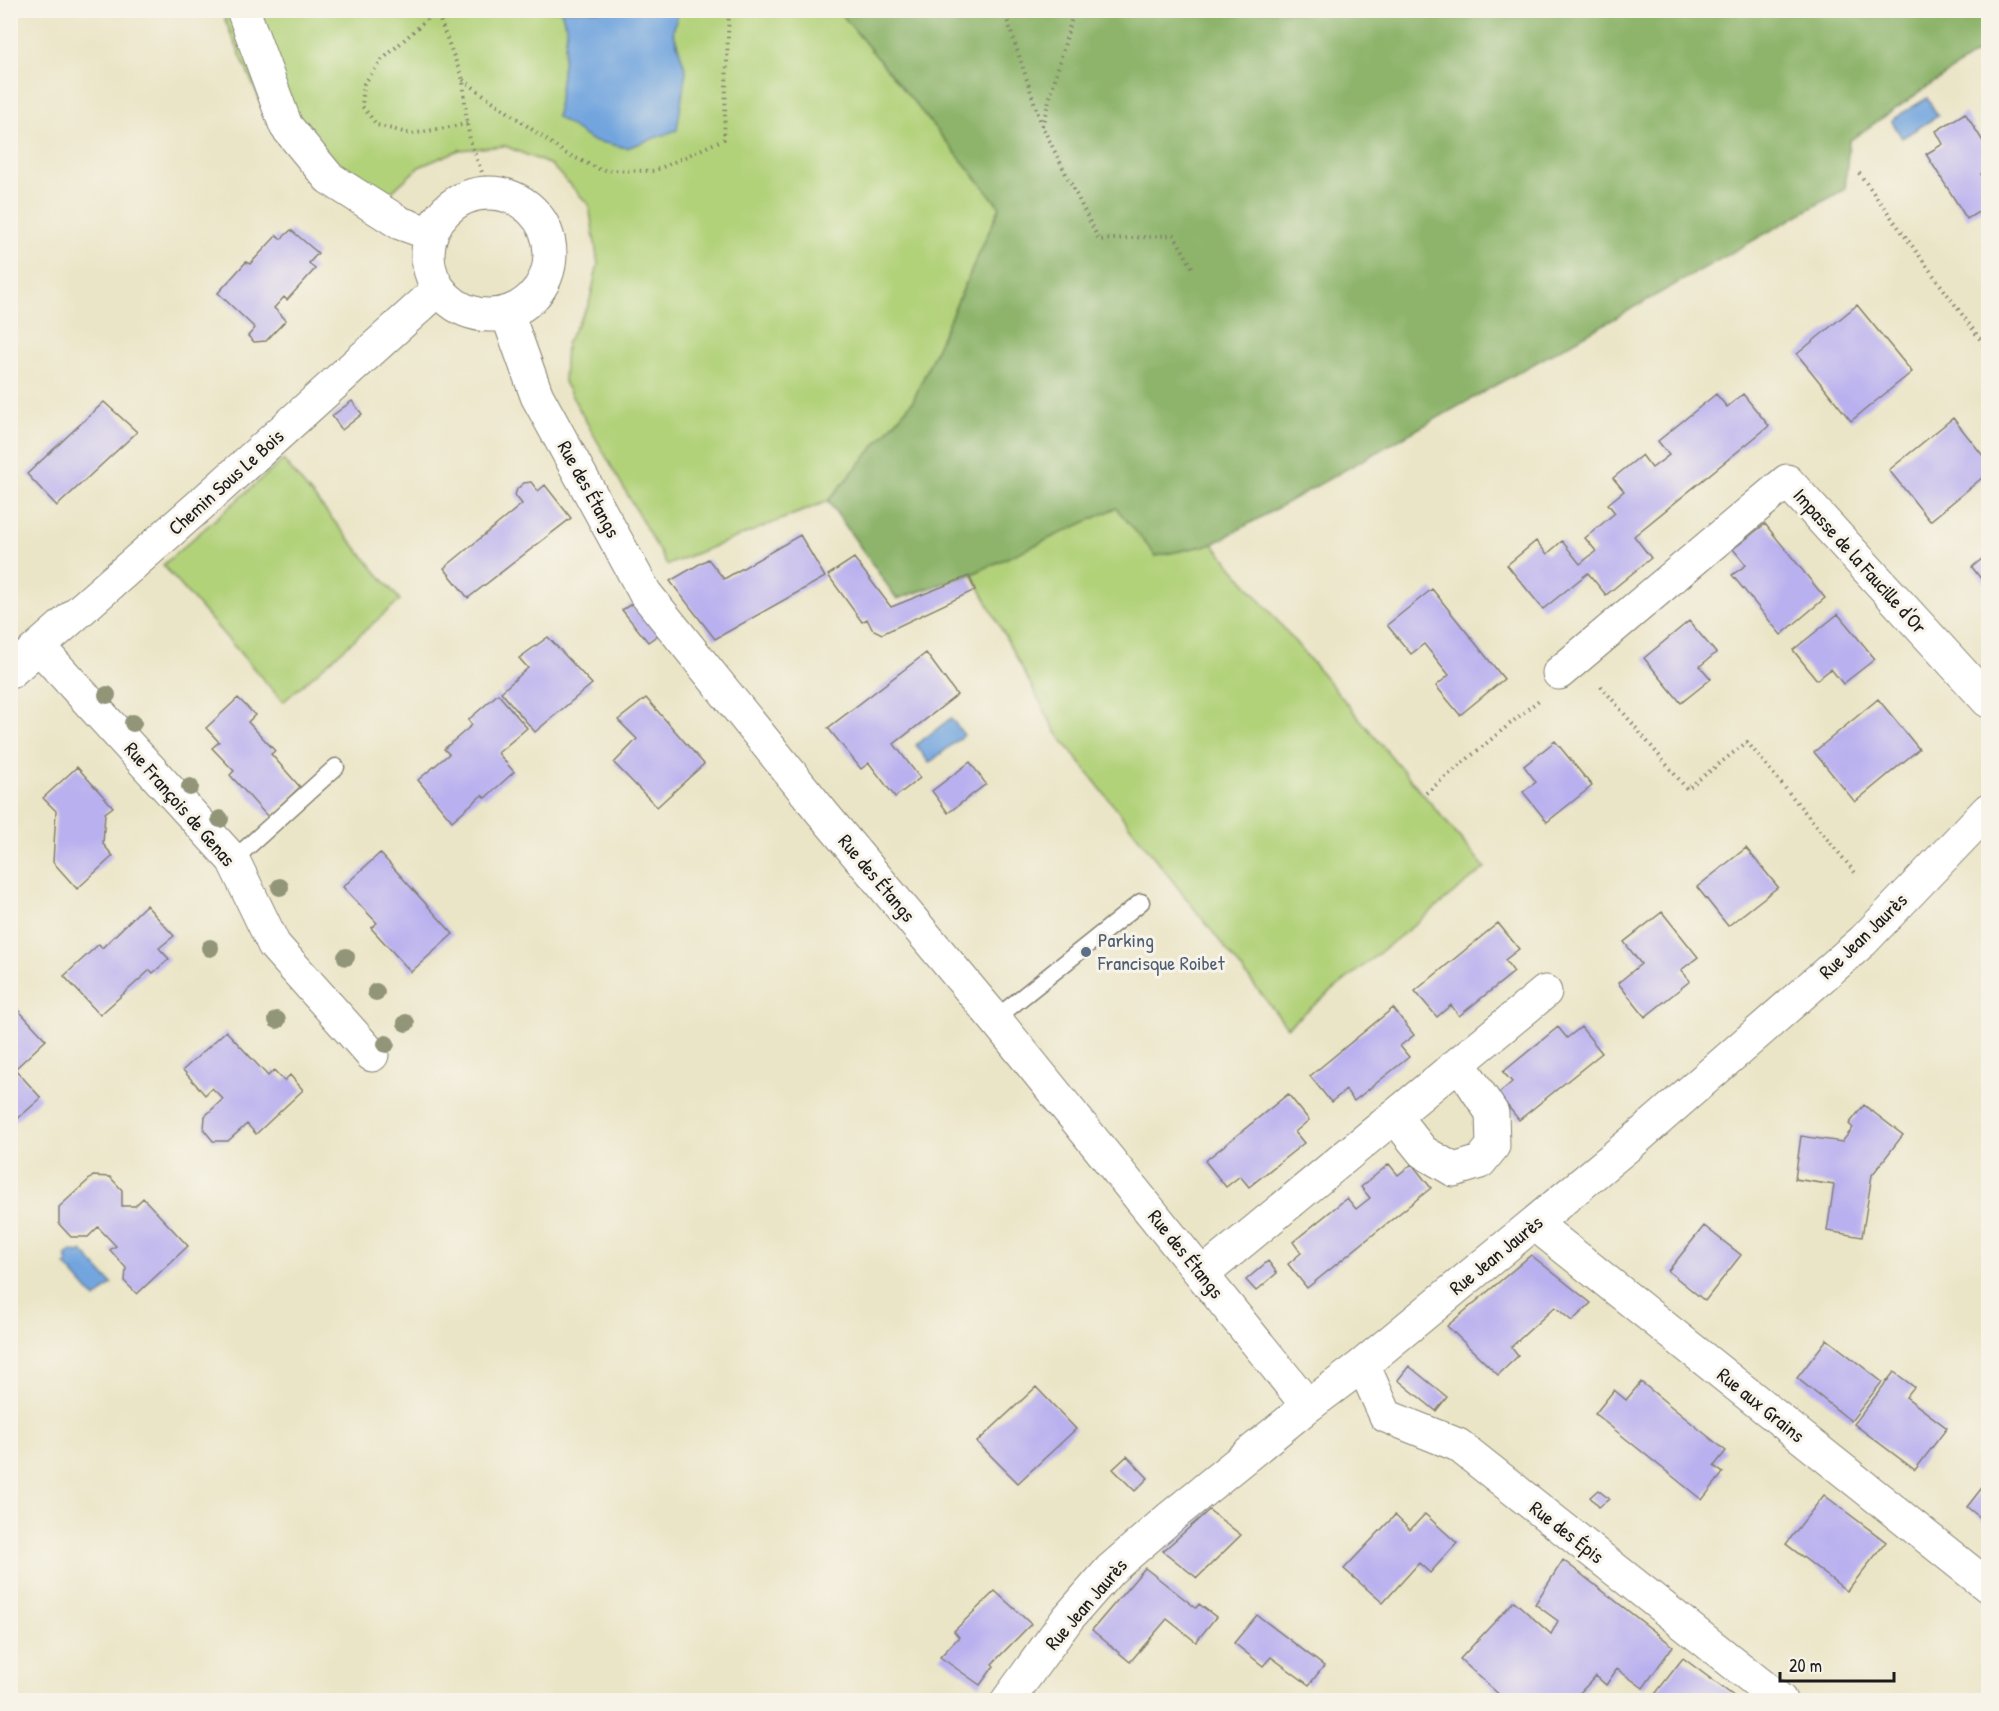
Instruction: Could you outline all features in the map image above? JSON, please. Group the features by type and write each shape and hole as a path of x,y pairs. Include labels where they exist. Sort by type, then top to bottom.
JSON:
{"street":[{"path":"243,10 286,126 329,177 394,220 431,234"},
{"path":"490,193 509,196 526,205 540,219 548,236 551,255 548,274 539,291 525,304 507,313 488,316 469,313 452,304 439,289 430,272 427,253 431,234 440,217 453,203 471,195 490,193"},
{"name":"Chemin Sous Le Bois","path":"10,672 207,499 439,289"},
{"name":"Rue des Étangs","path":"507,313 537,396 645,593 824,815 995,1019 1203,1274 1308,1406"},
{"name":"Impasse de la Faucille d'Or","path":"1568,666 1787,481 1989,702"},
{"name":"Rue François de Genas","path":"39,647 233,860 274,945 372,1055"},
{"name":"Rue Jean Jaurès","path":"1008,1701 1068,1618 1110,1570 1172,1516 1360,1367 1636,1139 1863,941 1989,810"},
{"path":"1203,1274 1545,992"},
{"path":"1394,1116 1424,1152 1454,1170 1479,1162 1493,1146 1492,1113 1459,1062"},
{"name":"Rue aux Grains","path":"1535,1224 1989,1586"},
{"name":"Rue des Épis","path":"1360,1367 1369,1378 1386,1416 1458,1445 1780,1701"}],"lane":[{"path":"233,860 336,767"},
{"path":"995,1019 1141,902"}],"path":[{"path":"463,80 574,158 601,170 654,171 724,139 729,10"},
{"path":"1004,10 1042,126 1099,240 1174,235 1192,267"},
{"path":"1042,126 1074,10"},
{"path":"467,124 411,134 377,125 362,106 364,84 382,60 436,11 463,80 471,144 490,193"},
{"path":"1859,173 1989,350"},
{"path":"1426,793 1564,679 1568,666 1687,789 1747,742 1857,875"}],"green space":[{"path":"1988,10 1988,45 1849,141 1845,189 1213,544 1156,556 1116,508 972,574 897,599 828,501 913,401 1000,207 839,11"},
{"path":"221,11 561,11 567,29 557,117 686,71 673,31 679,11 839,11 1000,207 913,401 828,501 667,565 564,382 566,344 589,304 598,264 589,205 551,165 505,146 459,150 419,167 374,208 276,137"},
{"path":"283,460 400,600 283,702 163,565"},
{"path":"1117,507 1156,556 1213,544 1485,868 1287,1027 1056,732 972,574"}],"water":[{"path":"561,11 679,11 673,31 686,71 677,130 627,148 591,140 557,117 567,29"},
{"path":"1927,98 1938,116 1902,138 1891,120"},
{"path":"951,718 964,735 929,763 916,745"},
{"path":"72,1251 79,1253 82,1251 112,1284 95,1299 65,1265 68,1263 66,1256"}],"building":[{"path":"1965,113 1988,149 1988,169 1981,174 1988,186 1988,206 1967,219 1926,154 1943,144 1936,131"},
{"path":"291,230 318,253 309,263 315,269 287,300 284,297 274,308 286,320 266,341 254,342 248,336 255,328 218,293 246,262 250,264 277,235 281,239"},
{"path":"1857,305 1912,372 1851,421 1797,354"},
{"path":"1716,394 1727,407 1743,394 1769,426 1634,536 1651,558 1606,595 1588,573 1543,609 1507,565 1536,541 1547,554 1562,541 1580,564 1596,551 1585,538 1615,513 1608,504 1624,491 1613,478 1642,455 1652,468 1669,455 1658,441"},
{"path":"352,401 362,414 342,430 332,416"},
{"path":"104,402 137,432 57,506 27,474"},
{"path":"1953,418 1988,462 1988,473 1930,521 1889,470"},
{"path":"531,482 538,491 545,485 571,518 468,598 444,568 522,504 515,495 517,489 524,483"},
{"path":"1765,524 1825,598 1781,635 1732,575 1746,565 1733,549"},
{"path":"800,535 825,577 715,639 670,581 708,559 724,579"},
{"path":"1988,554 1988,588 1972,567"},
{"path":"854,558 891,607 969,576 975,590 882,634 872,629 867,619 862,622 828,575"},
{"path":"1432,589 1504,679 1460,715 1436,686 1449,675 1424,644 1411,654 1387,625"},
{"path":"636,601 662,632 648,642 622,610"},
{"path":"1838,614 1875,659 1843,684 1831,669 1817,680 1793,650"},
{"path":"1689,621 1716,653 1700,666 1711,679 1681,703 1644,658"},
{"path":"548,637 592,684 535,732 501,692 528,668 519,658"},
{"path":"926,653 957,695 894,744 920,778 895,797 869,763 861,769 828,728"},
{"path":"498,694 527,728 498,753 514,772 485,798 482,795 452,821 418,780 449,754 444,749 472,725 468,720"},
{"path":"238,698 255,715 248,722 275,751 271,754 300,787 268,817 230,775 234,771 212,748 219,742 206,728"},
{"path":"646,698 704,764 657,807 614,763 637,739 618,720"},
{"path":"1878,699 1919,749 1855,802 1814,752"},
{"path":"1555,741 1592,786 1547,822 1523,792 1536,782 1524,766"},
{"path":"970,762 986,784 948,813 932,791"},
{"path":"77,767 113,807 105,813 103,844 113,856 77,889 53,862 56,811 43,798"},
{"path":"1746,848 1778,887 1728,926 1697,887"},
{"path":"380,853 453,934 411,972 371,928 377,923 343,887"},
{"path":"146,905 174,936 159,948 169,959 153,973 150,970 100,1015 64,976 99,944 102,948"},
{"path":"1662,912 1698,957 1681,970 1690,981 1645,1017 1618,983 1641,964 1624,942"},
{"path":"1498,923 1519,949 1505,960 1514,972 1459,1016 1451,1005 1437,1017 1415,991"},
{"path":"10,1001 46,1040 15,1069 41,1098 14,1122 10,1119"},
{"path":"1393,1008 1414,1035 1400,1046 1409,1057 1354,1101 1346,1090 1331,1102 1310,1076"},
{"path":"1558,1027 1567,1038 1581,1027 1602,1053 1519,1120 1498,1094 1512,1082 1503,1072"},
{"path":"226,1031 268,1076 274,1070 284,1081 290,1075 303,1090 256,1134 247,1124 228,1141 213,1141 204,1130 205,1116 223,1099 212,1088 205,1095 183,1070"},
{"path":"1288,1094 1309,1120 1295,1132 1304,1143 1249,1187 1240,1176 1226,1187 1205,1161"},
{"path":"1864,1105 1903,1135 1872,1175 1862,1237 1827,1231 1834,1185 1795,1179 1801,1136 1842,1142 1853,1128 1849,1124"},
{"path":"1389,1164 1398,1175 1412,1164 1431,1188 1307,1288 1288,1264 1301,1253 1293,1242 1347,1198 1356,1209 1370,1198 1361,1187"},
{"path":"93,1176 110,1177 122,1190 122,1206 135,1206 143,1198 188,1246 137,1294 125,1282 126,1268 110,1250 116,1246 98,1227 88,1237 71,1237 59,1224 59,1207"},
{"path":"1704,1226 1741,1255 1705,1301 1668,1271"},
{"path":"1531,1255 1591,1303 1572,1321 1555,1307 1511,1347 1518,1356 1498,1375 1447,1326"},
{"path":"1268,1261 1277,1273 1256,1291 1246,1280"},
{"path":"1827,1339 1882,1382 1851,1421 1797,1378"},
{"path":"1409,1366 1447,1397 1436,1411 1398,1380"},
{"path":"1894,1372 1914,1387 1906,1397 1947,1428 1915,1470 1854,1424"},
{"path":"1641,1382 1726,1451 1714,1466 1723,1473 1702,1500 1595,1414 1614,1390 1626,1400"},
{"path":"1036,1387 1076,1429 1018,1483 977,1442"},
{"path":"1127,1456 1148,1478 1135,1491 1113,1469"},
{"path":"1988,1480 1988,1524 1967,1507"},
{"path":"1598,1490 1609,1499 1599,1507 1590,1497"},
{"path":"1824,1495 1886,1542 1847,1591 1786,1544"},
{"path":"1209,1510 1241,1535 1197,1578 1163,1551"},
{"path":"1425,1514 1457,1543 1430,1573 1419,1563 1383,1603 1344,1569 1395,1515 1410,1530"},
{"path":"1563,1560 1673,1646 1643,1688 1617,1669 1606,1685 1596,1676 1573,1700 1505,1700 1460,1659 1514,1601 1551,1634 1558,1621 1535,1604"},
{"path":"1145,1568 1196,1608 1199,1604 1216,1617 1196,1642 1167,1619 1130,1662 1092,1630"},
{"path":"995,1591 1031,1624 992,1664 994,1666 980,1685 940,1657 959,1637 954,1631"},
{"path":"1257,1615 1324,1666 1309,1685 1271,1657 1263,1666 1234,1643"},
{"path":"1683,1658 1739,1700 1663,1700 1655,1694"}],"place":[{"name":"Parking Francisque Roibet","path":"1086,952"}]}
